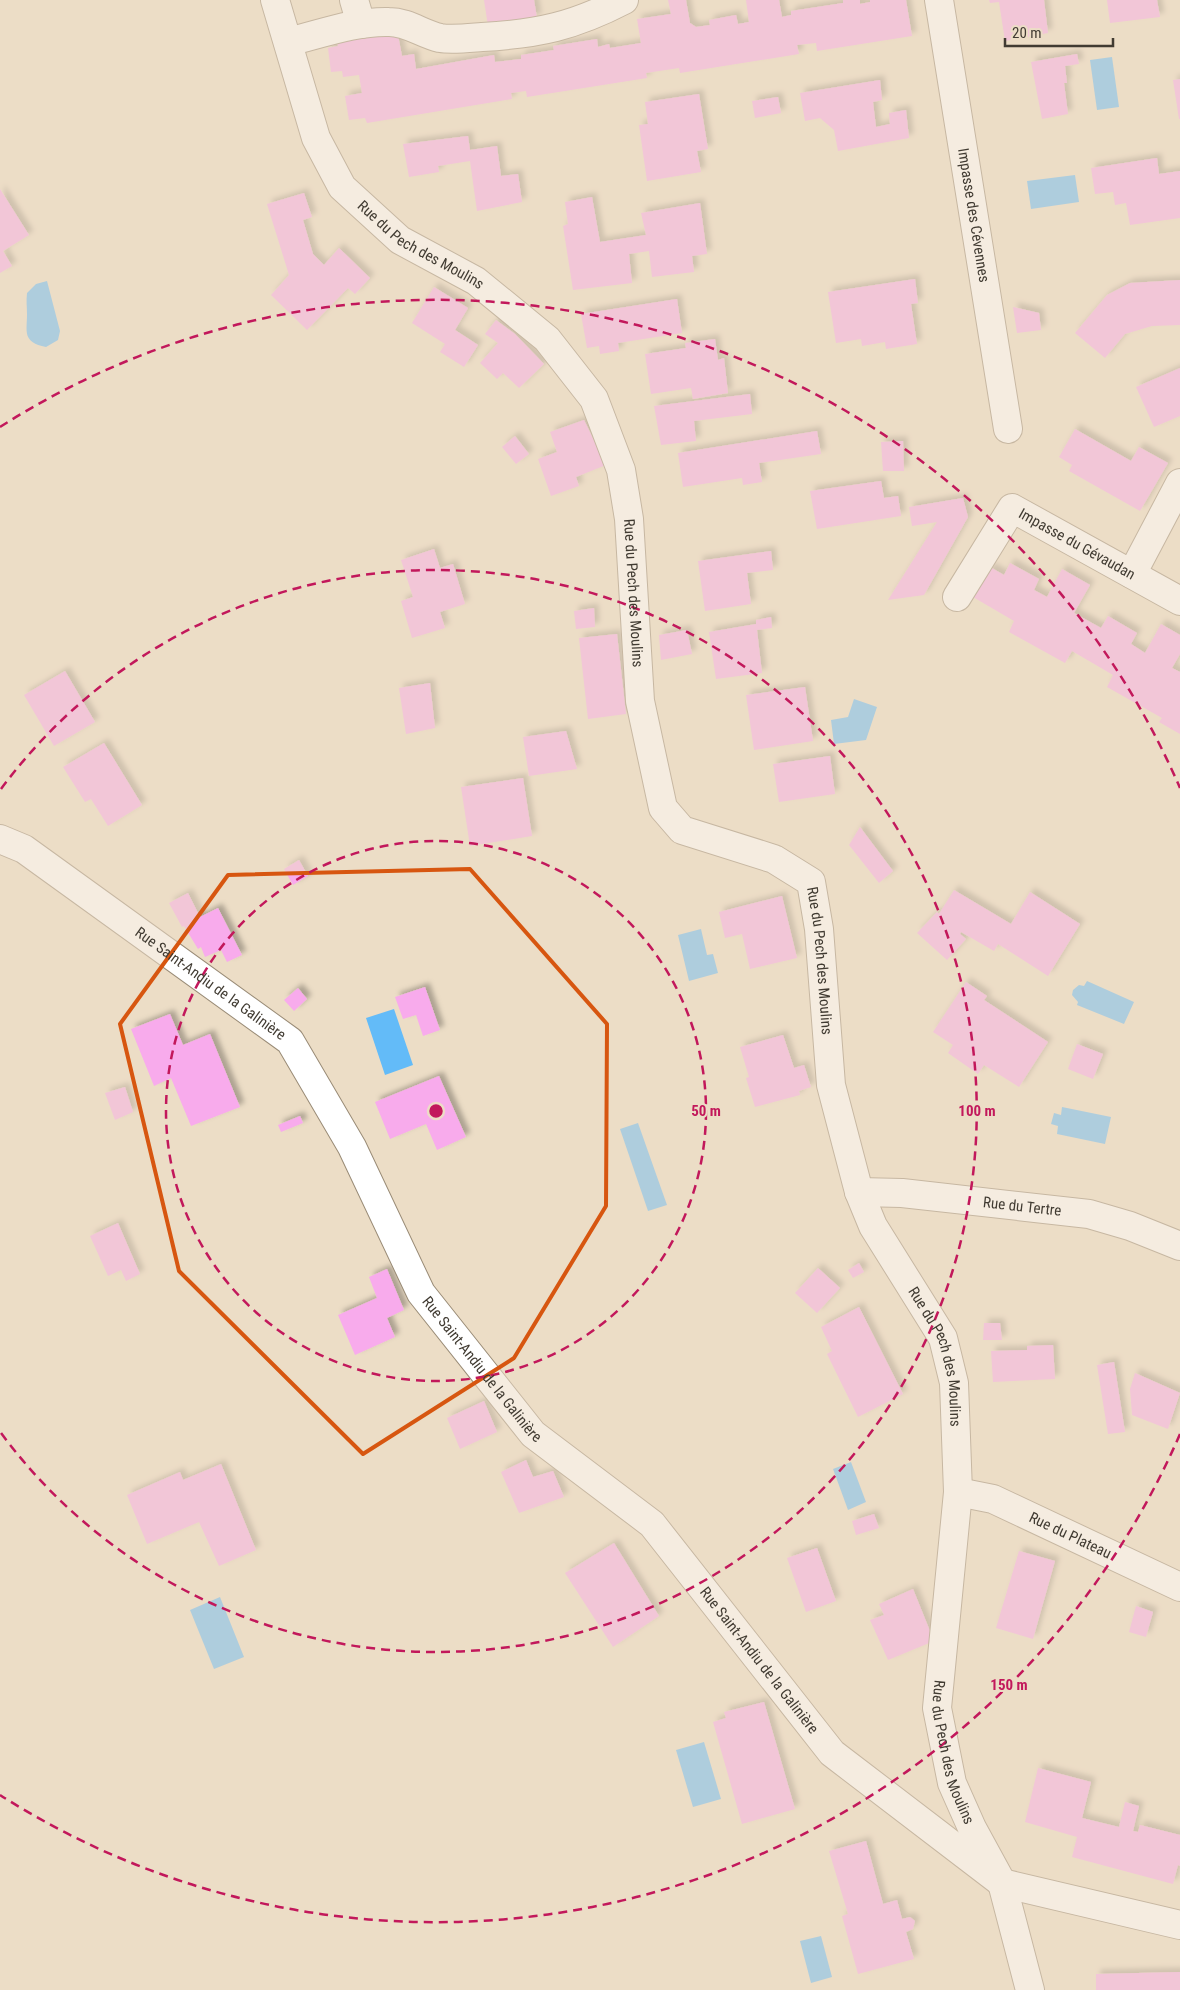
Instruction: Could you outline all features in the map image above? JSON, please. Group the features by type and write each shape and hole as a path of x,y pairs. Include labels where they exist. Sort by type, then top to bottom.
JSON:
{"street":[{"name":"Rue du Pech des Moulins","path":"275,0 316,138 342,187 400,240 476,281 547,338 594,399 621,470 629,519 640,701 663,808 682,830 774,859 811,882 819,930 832,1085 859,1192 873,1226 943,1338 954,1383 958,1492 937,1708 952,1783 972,1828 1002,1882 1030,1990"},
{"path":"288,42 358,12 412,26 440,38 522,35 568,25 593,16 624,0"},
{"name":"Impasse des Cévennes","path":"939,0 1008,429"},
{"path":"1132,574 1180,483"},
{"name":"Impasse du Gévaudan","path":"957,597 1012,508 1180,601"},
{"name":"Rue Saint-Andiu de la Galinière","path":"0,839 24,849 290,1041 352,1148 421,1293 534,1434 652,1524 832,1753 1002,1882"},
{"name":"Rue du Tertre","path":"859,1192 902,1193 1089,1214 1130,1226 1180,1246"},
{"name":"Rue du Plateau","path":"958,1492 993,1499 1180,1587"},
{"path":"1002,1882 1180,1925"}],"highlighted area":[{"path":"470,869 607,1024 606,1206 514,1358 363,1454 179,1271 120,1024 228,875"}],"water":[{"path":"1112,57 1119,107 1097,110 1090,60"},
{"path":"1075,175 1079,202 1031,209 1027,181"},
{"path":"47,281 60,331 58,340 46,347 38,345 29,339 27,331 27,293 36,284"},
{"path":"854,699 877,707 866,740 834,744 831,720 848,717"},
{"path":"701,929 707,955 713,954 718,973 689,981 678,935"},
{"path":"1087,981 1134,1002 1124,1024 1077,1005 1078,1002 1072,995 1073,990 1079,985 1084,986"},
{"path":"394,1009 413,1065 385,1075 366,1018"},
{"path":"1062,1107 1111,1117 1105,1144 1057,1134 1058,1126 1051,1124 1054,1113 1061,1115"},
{"path":"638,1123 667,1205 648,1211 620,1129"},
{"path":"851,1462 866,1502 848,1510 833,1469"},
{"path":"220,1597 244,1657 214,1669 190,1610"},
{"path":"704,1742 721,1799 693,1807 676,1750"},
{"path":"821,1936 832,1977 811,1983 800,1941"}],"building":[{"path":"484,0 534,0 537,18 488,26"},
{"path":"668,0 686,0 690,23 696,27 710,25 709,20 736,15 738,24 749,22 746,0 779,0 782,17 791,15 791,11 843,3 843,0 860,0 860,4 870,2 870,0 906,0 912,36 817,51 816,43 797,45 799,54 680,73 679,68 646,73 647,78 527,97 526,91 511,93 512,99 367,123 365,118 349,120 345,96 362,93 359,75 343,77 342,71 331,72 328,48 338,46 337,40 397,30 402,56 414,54 416,69 494,55 495,62 521,59 521,55 554,50 553,46 597,39 598,47 609,44 610,48 641,43 637,19 671,14"},
{"path":"989,0 1044,0 1048,33 1005,41 999,2 990,3"},
{"path":"1107,0 1157,0 1160,17 1110,23"},
{"path":"1077,54 1079,64 1065,66 1067,83 1064,83 1068,114 1042,119 1031,62"},
{"path":"1180,79 1180,119 1179,119 1173,80"},
{"path":"880,80 882,100 873,102 876,127 890,124 889,113 906,110 909,138 838,151 834,130 820,118 805,121 800,93"},
{"path":"699,94 708,149 697,151 701,172 647,181 639,125 648,124 645,102"},
{"path":"778,97 781,113 755,118 752,101"},
{"path":"468,136 470,150 497,146 501,176 518,174 522,202 477,211 470,161 438,166 439,172 409,177 403,144"},
{"path":"1157,158 1159,174 1180,171 1180,218 1130,225 1126,203 1115,205 1113,192 1095,194 1091,168"},
{"path":"0,189 29,235 3,251 12,266 0,273"},
{"path":"304,193 312,217 303,220 313,254 324,265 339,248 370,278 355,294 348,288 307,330 271,295 289,275 267,204"},
{"path":"592,197 600,242 646,235 641,213 700,203 707,254 692,256 694,272 652,277 649,251 629,254 632,283 573,290 563,226 568,224 565,202"},
{"path":"915,279 918,303 911,304 917,344 886,349 885,342 862,346 861,339 836,343 828,292"},
{"path":"1180,280 1180,325 1152,326 1125,334 1105,358 1075,333 1107,295 1130,283"},
{"path":"434,287 468,308 455,330 478,345 464,367 440,352 445,344 412,323"},
{"path":"677,299 682,333 618,343 619,351 600,354 599,346 587,348 581,314"},
{"path":"1013,307 1039,313 1041,330 1017,333"},
{"path":"496,320 515,334 544,364 519,388 503,373 497,379 480,363 498,343 485,334"},
{"path":"715,339 718,360 724,358 728,393 693,399 691,388 651,394 645,354 686,348 685,343"},
{"path":"1180,368 1180,416 1154,427 1136,387"},
{"path":"750,394 752,414 694,421 696,441 661,445 654,406"},
{"path":"584,420 606,465 576,477 579,486 551,496 538,459 557,452 550,432"},
{"path":"1075,429 1131,461 1139,447 1168,463 1140,511 1069,471 1072,465 1059,457"},
{"path":"817,431 821,454 759,463 762,482 743,485 742,478 683,487 678,453"},
{"path":"515,436 529,454 516,464 502,447"},
{"path":"903,441 904,471 883,471 881,442"},
{"path":"881,481 884,498 898,496 901,516 817,529 810,491"},
{"path":"963,498 968,517 924,595 888,600 937,522 912,526 909,507"},
{"path":"434,549 440,568 453,564 465,604 440,612 445,628 412,638 401,601 413,597 401,560"},
{"path":"771,551 773,570 747,573 751,604 705,611 698,561"},
{"path":"1010,563 1039,579 1034,590 1047,597 1062,569 1090,585 1074,613 1101,628 1108,616 1137,633 1131,644 1145,653 1161,624 1180,635 1180,654 1172,668 1180,672 1180,734 1159,722 1162,718 1107,687 1113,675 1072,651 1065,663 1009,632 1014,621 973,597 990,567 1004,575"},
{"path":"594,608 595,627 576,629 574,611"},
{"path":"771,617 772,628 757,630 762,673 716,679 709,632 756,624 756,620"},
{"path":"687,630 692,654 661,660 659,635"},
{"path":"617,634 626,714 588,719 579,638"},
{"path":"65,671 95,722 54,746 24,695"},
{"path":"430,683 435,728 406,734 399,688"},
{"path":"805,687 813,741 754,750 746,695"},
{"path":"566,731 577,769 529,776 523,737"},
{"path":"104,743 142,805 108,826 91,799 85,802 63,767"},
{"path":"830,756 835,794 779,802 773,764"},
{"path":"523,778 532,836 470,846 461,787"},
{"path":"860,827 893,871 879,883 849,845"},
{"path":"299,860 308,876 293,885 284,869"},
{"path":"954,890 1011,924 1030,892 1080,924 1048,976 998,944 994,951 961,932 960,934 966,939 947,960 917,933 937,912 939,914"},
{"path":"188,893 200,917 218,908 242,955 227,962 221,950 205,957 201,947 198,949 184,926 182,927 169,903"},
{"path":"782,896 797,958 750,969 742,934 725,938 719,912"},
{"path":"966,982 987,996 984,1000 1048,1042 1019,1087 984,1065 978,1074 948,1053 953,1045 933,1032"},
{"path":"425,987 440,1030 423,1036 416,1015 403,1019 395,997"},
{"path":"298,988 307,999 294,1011 284,1000"},
{"path":"170,1014 183,1045 210,1034 240,1107 191,1126 171,1078 154,1086 131,1029"},
{"path":"783,1035 794,1068 804,1065 811,1087 799,1091 800,1095 755,1107 746,1078 749,1077 740,1047"},
{"path":"1077,1044 1103,1054 1093,1079 1068,1069"},
{"path":"439,1076 466,1137 437,1150 426,1124 390,1139 375,1102"},
{"path":"125,1087 133,1112 115,1120 105,1093"},
{"path":"300,1116 303,1123 281,1132 278,1125"},
{"path":"118,1223 140,1274 126,1281 121,1270 108,1276 90,1236"},
{"path":"859,1263 864,1272 853,1278 848,1270"},
{"path":"818,1268 840,1288 817,1313 795,1293"},
{"path":"387,1269 404,1310 387,1318 395,1337 355,1355 338,1315 377,1298 369,1277"},
{"path":"859,1307 903,1394 858,1417 827,1354 832,1351 821,1327"},
{"path":"984,1323 1000,1323 1002,1340 983,1340"},
{"path":"1053,1345 1055,1379 993,1382 991,1351 1027,1350 1027,1346"},
{"path":"1114,1362 1125,1432 1108,1434 1097,1365"},
{"path":"1135,1373 1180,1393 1168,1429 1132,1415 1130,1389"},
{"path":"484,1401 497,1432 460,1449 447,1418"},
{"path":"526,1460 533,1477 553,1471 564,1497 519,1513 501,1472"},
{"path":"221,1464 256,1550 219,1566 199,1522 147,1544 127,1495 180,1472 183,1480"},
{"path":"874,1514 879,1528 856,1535 852,1521"},
{"path":"614,1543 659,1616 613,1647 565,1573"},
{"path":"817,1548 836,1601 806,1612 787,1558"},
{"path":"1019,1551 1055,1561 1033,1639 996,1628"},
{"path":"913,1589 934,1641 888,1660 870,1620 884,1615 879,1604"},
{"path":"1136,1606 1153,1612 1146,1637 1129,1632"},
{"path":"764,1702 795,1809 742,1824 713,1722 726,1718 724,1712"},
{"path":"1038,1768 1091,1782 1082,1818 1119,1827 1125,1802 1139,1806 1133,1831 1138,1832 1140,1825 1180,1835 1180,1866 1178,1865 1173,1884 1072,1857 1077,1837 1025,1822"},
{"path":"866,1841 883,1904 897,1900 902,1919 910,1917 915,1921 913,1929 906,1932 914,1959 858,1974 842,1916 848,1914 829,1851"},
{"path":"1180,1972 1180,1990 1096,1990 1096,1974"}]}
